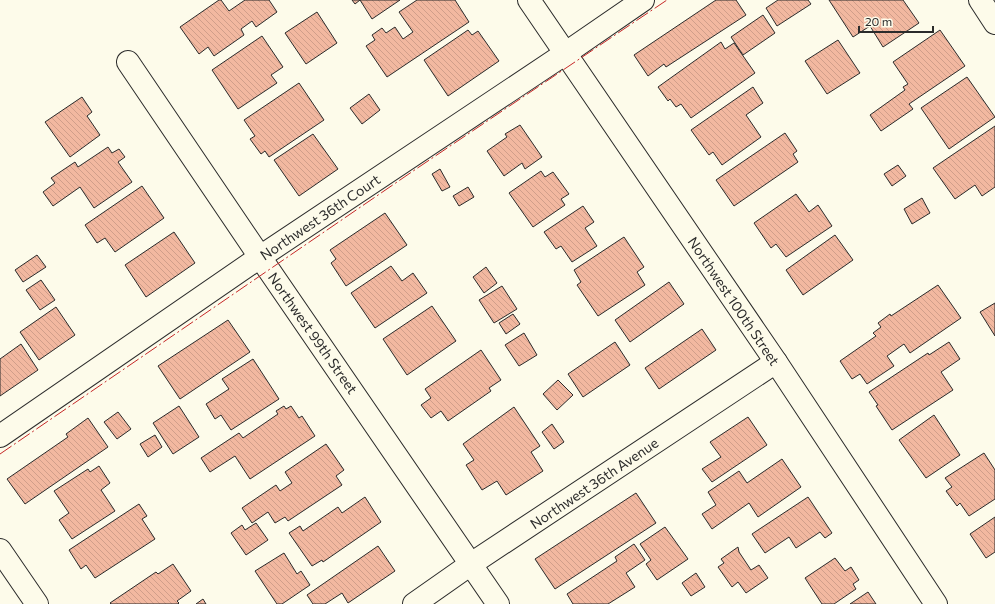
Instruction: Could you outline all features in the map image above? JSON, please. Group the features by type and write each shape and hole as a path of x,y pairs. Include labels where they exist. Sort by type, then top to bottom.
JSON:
{"street":[{"name":"Northwest 100th Street","path":"529,0 776,362 936,604"},
{"name":"Northwest 36th Court","path":"0,436 260,257 643,0"},
{"path":"980,0 995,23"},
{"name":"Northwest 99th Street","path":"128,62 498,604"},
{"name":"Northwest 36th Avenue","path":"414,604 471,564 776,362"},
{"path":"0,550 37,604"}],"building":[{"path":"221,0 229,11 245,0 269,0 277,12 256,27 252,21 241,29 244,35 214,56 208,47 199,54 180,27"},
{"path":"352,0 360,0 355,4"},
{"path":"360,0 400,0 372,19"},
{"path":"417,0 455,0 469,22 387,77 366,46 375,40 372,35 382,28 386,33 395,27 403,39 413,32 399,12"},
{"path":"716,0 736,0 746,15 666,67 664,64 648,76 634,55"},
{"path":"778,0 808,0 811,4 777,26 766,8"},
{"path":"829,0 903,0 919,23 883,47 870,26 853,37"},
{"path":"317,12 337,43 306,64 285,33"},
{"path":"763,15 775,33 743,55 731,37"},
{"path":"468,30 472,35 478,31 499,61 448,96 424,60"},
{"path":"940,30 965,66 909,104 913,109 881,131 870,115 905,90 903,87 908,84 893,62"},
{"path":"262,36 283,67 271,75 277,83 238,109 212,70"},
{"path":"838,40 860,73 827,94 805,61"},
{"path":"721,42 725,49 734,43 755,73 691,118 681,104 676,107 670,99 668,101 658,87"},
{"path":"967,77 995,117 949,149 921,108"},
{"path":"299,83 324,120 269,157 265,151 261,154 250,139 255,136 244,120"},
{"path":"753,87 763,103 746,115 761,137 722,165 713,152 709,155 691,130"},
{"path":"369,94 380,110 362,124 350,108"},
{"path":"82,97 92,112 87,116 100,135 70,157 45,122"},
{"path":"520,125 542,157 525,169 522,163 504,176 487,151 507,137 505,134"},
{"path":"995,126 995,187 982,196 975,185 955,199 933,168"},
{"path":"785,133 797,151 793,154 798,162 734,206 716,180"},
{"path":"313,134 338,169 299,196 274,160"},
{"path":"108,147 112,153 119,149 125,157 118,162 132,182 94,208 80,187 53,206 43,192 55,183 51,178 75,162 78,167"},
{"path":"898,165 906,176 892,186 884,174"},
{"path":"440,169 450,187 442,191 432,174"},
{"path":"541,171 545,177 553,172 569,194 561,199 565,205 533,227 509,193"},
{"path":"142,186 164,218 115,252 105,238 97,243 85,225"},
{"path":"468,187 474,197 459,206 453,196"},
{"path":"796,194 809,212 818,205 832,226 786,257 776,244 771,248 754,223"},
{"path":"922,198 930,213 912,224 904,209"},
{"path":"583,206 594,222 585,228 597,246 572,262 561,246 556,249 544,232"},
{"path":"385,213 407,245 346,286 331,263 336,259 330,250"},
{"path":"174,232 195,263 146,297 125,265"},
{"path":"835,235 853,260 803,295 786,270"},
{"path":"624,237 644,267 637,272 645,285 598,316 577,285 581,282 574,270"},
{"path":"37,255 46,267 23,282 15,270"},
{"path":"391,266 402,281 413,273 427,293 375,328 351,293"},
{"path":"486,267 497,283 484,293 473,277"},
{"path":"41,280 55,300 40,310 26,290"},
{"path":"669,282 684,304 630,342 615,320"},
{"path":"938,285 961,318 910,353 904,344 887,356 894,366 867,384 860,374 852,379 840,361 876,336 873,333 881,327 878,323"},
{"path":"502,286 517,309 494,323 479,300"},
{"path":"995,303 995,336 980,312"},
{"path":"432,306 456,341 407,375 383,339"},
{"path":"56,307 75,335 39,360 20,332"},
{"path":"513,314 520,324 506,334 499,323"},
{"path":"228,320 250,352 180,399 158,366"},
{"path":"702,329 716,350 659,389 645,368"},
{"path":"524,333 537,355 519,366 505,345"},
{"path":"615,342 630,365 583,397 568,374"},
{"path":"949,342 960,359 941,372 953,390 892,430 876,406 878,405 869,392 928,353 929,355"},
{"path":"21,344 38,370 0,396 0,359"},
{"path":"481,350 501,380 489,388 491,391 448,421 441,411 431,418 421,405 431,398 425,389"},
{"path":"253,359 279,399 231,430 221,415 215,419 206,404 229,389 222,379"},
{"path":"558,380 573,395 557,410 543,394"},
{"path":"179,406 199,437 173,454 153,423"},
{"path":"284,406 286,409 291,406 299,418 302,416 315,436 250,479 235,456 210,472 201,458 239,433 243,438 278,414 276,411"},
{"path":"514,407 540,446 531,452 543,471 506,495 497,481 482,490 466,465 474,460 463,444"},
{"path":"118,412 131,429 117,439 104,422"},
{"path":"934,415 960,455 926,478 899,440"},
{"path":"748,417 767,445 712,482 702,469 721,457 710,442"},
{"path":"88,418 108,447 25,504 7,479 68,437 66,434"},
{"path":"552,424 564,442 554,449 542,432"},
{"path":"155,435 162,447 148,457 140,444"},
{"path":"326,444 344,470 336,476 342,485 288,521 285,517 275,523 268,512 252,523 242,508 276,485 280,491 292,483 285,472"},
{"path":"984,453 995,470 995,499 969,516 960,503 957,506 946,491 952,487 945,478"},
{"path":"782,459 801,487 758,517 749,503 712,529 702,514 716,505 708,492 739,471 747,483"},
{"path":"99,466 110,483 101,490 115,511 72,539 59,520 69,513 54,491 88,469 90,472"},
{"path":"636,493 656,523 555,589 535,559"},
{"path":"365,497 381,522 323,562 322,560 312,566 289,533 300,526 303,531 338,507 342,513"},
{"path":"808,497 832,533 825,538 820,532 796,548 789,537 765,553 752,534"},
{"path":"139,504 147,516 142,519 155,539 95,578 86,565 81,569 69,550"},
{"path":"995,517 995,552 986,558 970,534"},
{"path":"256,523 268,540 246,555 231,533 242,525 245,530"},
{"path":"665,527 688,559 657,580 646,564 651,560 640,544"},
{"path":"634,544 645,560 626,573 635,587 608,604 573,604 567,594 617,561 615,557"},
{"path":"378,546 395,571 348,603 342,593 325,604 313,604 307,595"},
{"path":"738,547 739,552 751,570 759,565 768,578 746,593 738,582 732,587 718,567 724,563 721,559"},
{"path":"284,553 297,574 301,571 310,585 282,604 277,604 255,571"},
{"path":"835,558 845,571 851,567 859,580 853,584 856,589 834,604 822,604 805,578"},
{"path":"173,564 191,591 177,601 179,603 178,604 110,603 156,572 158,574"},
{"path":"696,573 705,587 691,596 682,583"},
{"path":"868,592 876,604 850,604"},
{"path":"203,599 206,604 196,604"}],"power":[{"path":"0,454 419,167 667,0"}]}
